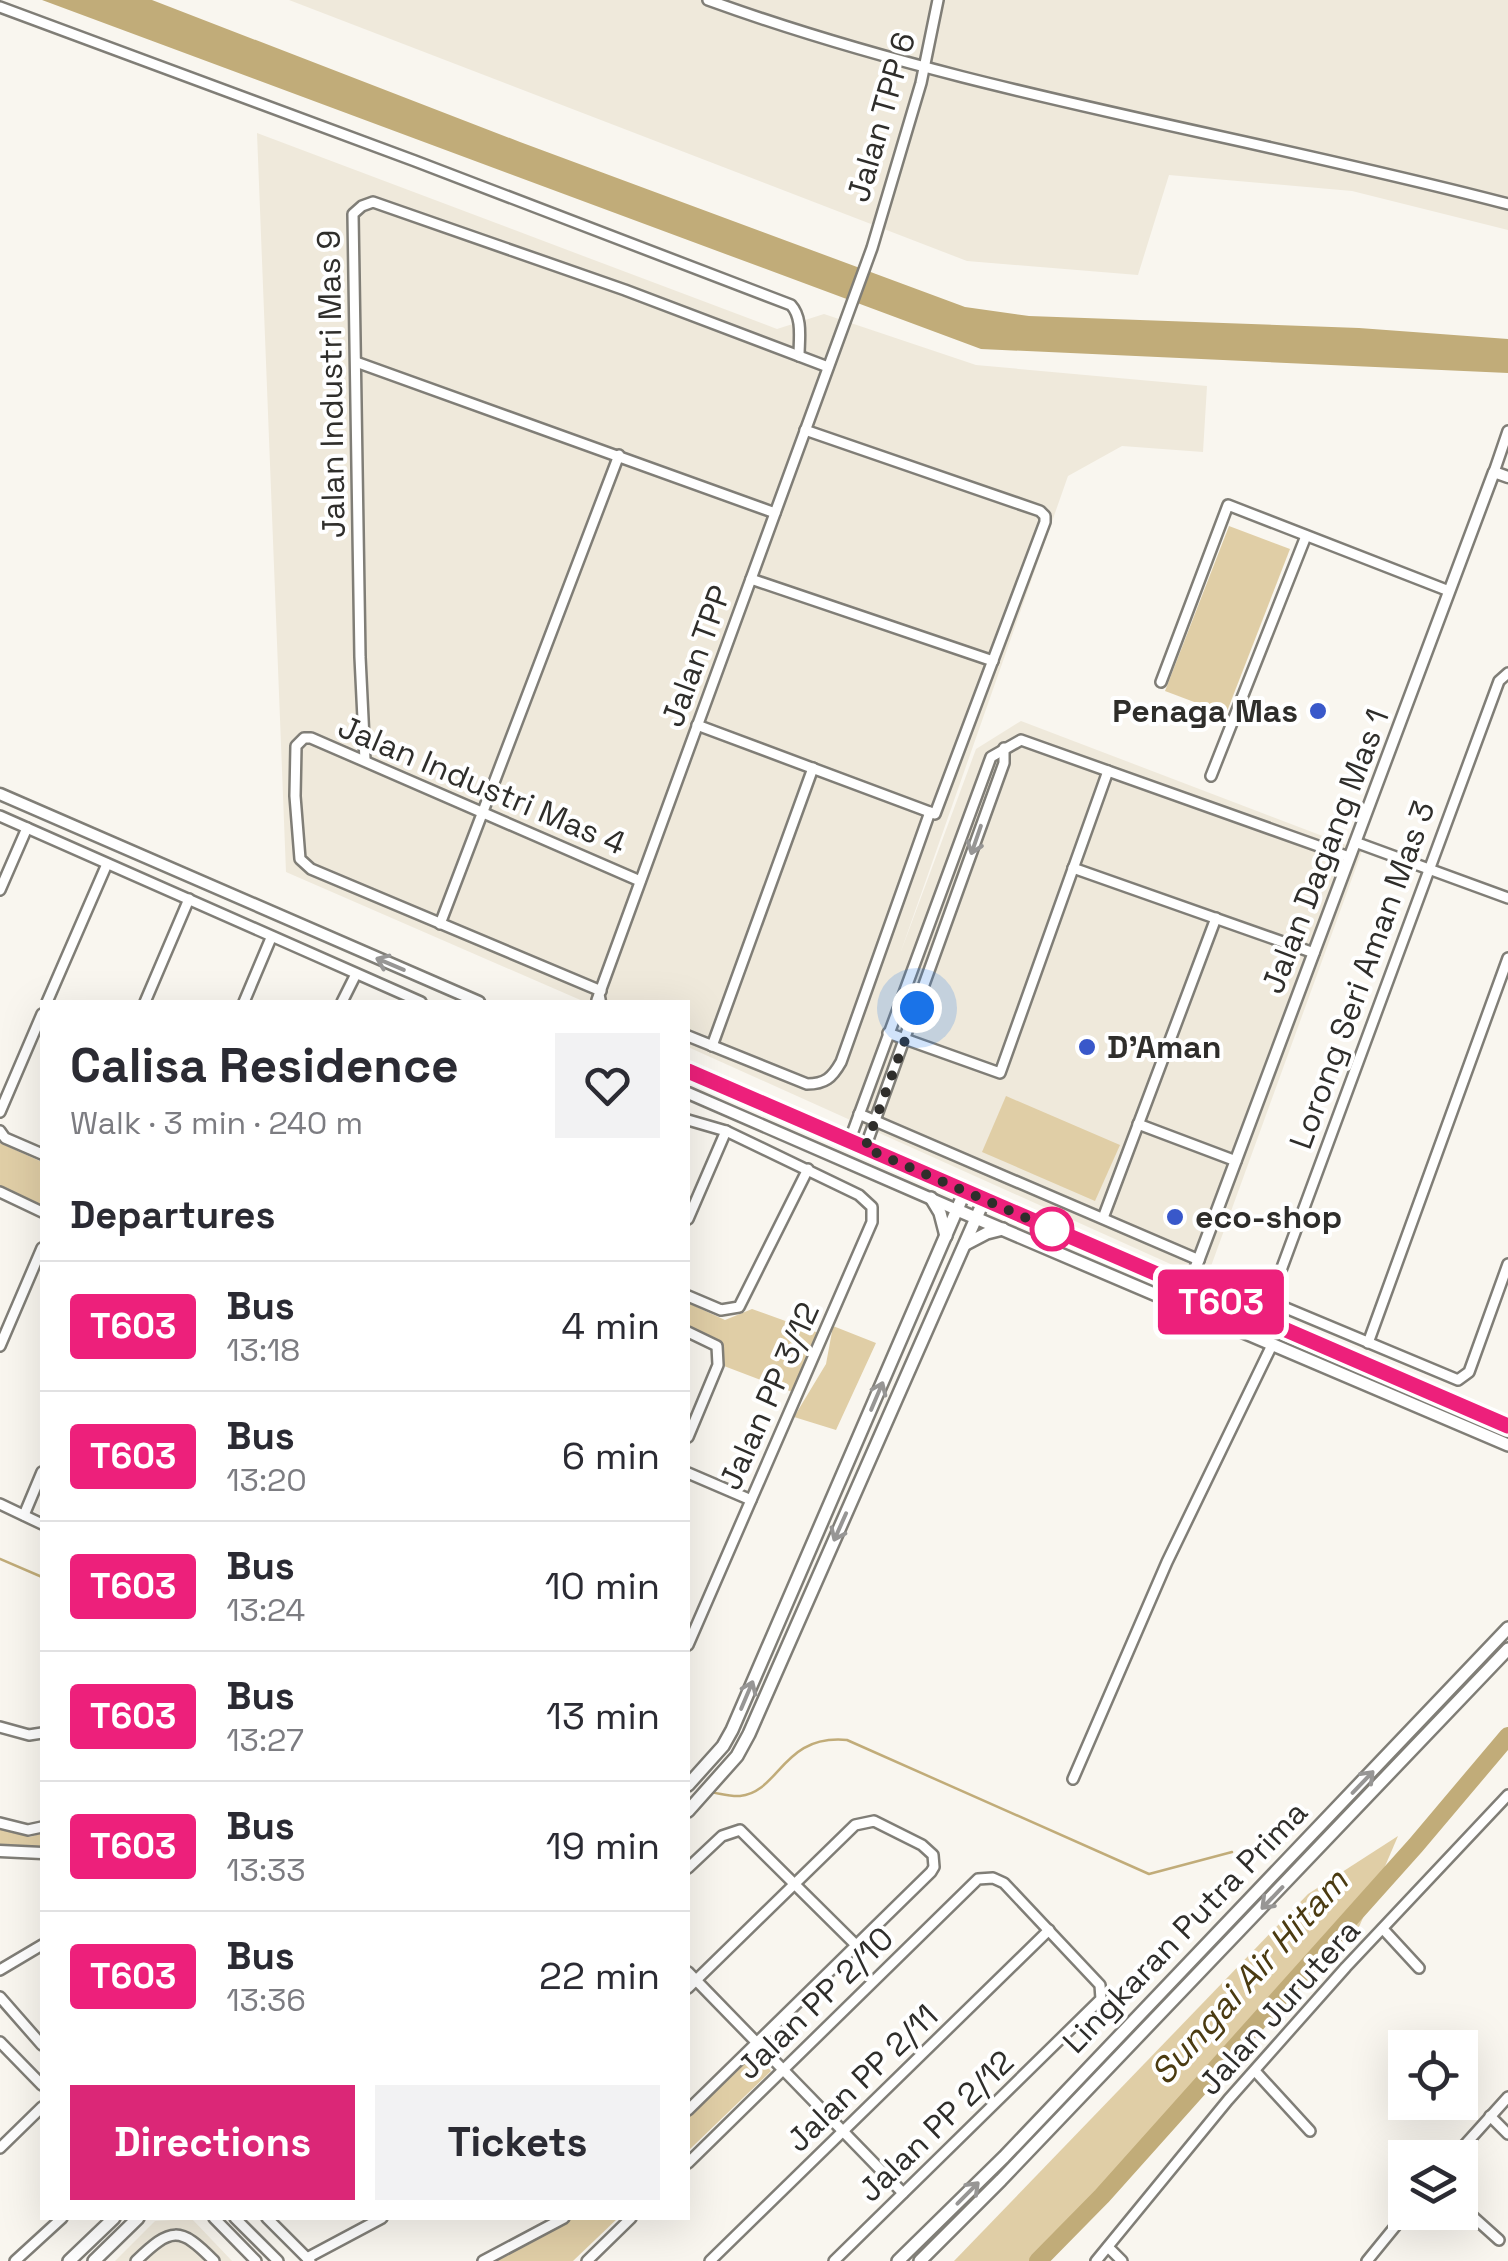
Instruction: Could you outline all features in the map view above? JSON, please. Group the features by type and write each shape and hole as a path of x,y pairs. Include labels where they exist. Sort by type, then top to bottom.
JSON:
{"main road":[{"path":"692,1781 732,1730 966,1192 1508,1426"},
{"path":"930,1198 940,1213 946,1236"},
{"path":"690,1808 738,1756 749,1734 984,1200"},
{"path":"957,1210 1508,1446"},
{"path":"964,1246 975,1238 1003,1230"},
{"name":"Lingkaran Putra Prima","path":"898,2261 1004,2158 1508,1628"},
{"name":"Lingkaran Putra Prima","path":"920,2261 1508,1649"},
{"path":"69,2261 112,2220"},
{"path":"94,2261 136,2220"}],"street":[{"path":"708,0 780,26 924,68 1508,204"},
{"name":"Jalan TPP 6","path":"842,328 872,248 924,68 938,0"},
{"path":"0,7 791,306 799,320 798,356"},
{"name":"Jalan Industri Mas 9","path":"365,760 353,214 362,206 373,202 625,290 828,367"},
{"name":"Jalan TPP","path":"599,998 842,328"},
{"path":"356,362 775,512"},
{"path":"697,725 935,814 993,661 1045,516 805,430"},
{"name":"Jalan Dagang Mas 1","path":"1188,1288 1508,431"},
{"path":"599,998 440,924 619,455"},
{"path":"1494,472 1508,477"},
{"path":"1161,682 1228,505 1449,591"},
{"path":"1211,776 1306,536"},
{"path":"750,579 993,661"},
{"name":"Lorong Seri Aman Mas 3","path":"1270,1300 1499,681 1508,673"},
{"name":"Jalan Industri Mas 4","path":"440,924 312,868 300,859 296,746 304,738 365,760 640,881"},
{"path":"848,1142 990,756 1004,748 1020,740 1350,857"},
{"path":"865,1148 1004,763 1004,748"},
{"path":"712,1046 813,768"},
{"path":"888,1034 1000,1073 1108,771"},
{"path":"0,794 474,1000"},
{"path":"690,1037 807,1084 820,1084 833,1076 930,812"},
{"path":"0,816 416,1000"},
{"path":"0,890 28,828"},
{"path":"1355,842 1508,898"},
{"path":"48,1000 107,864"},
{"path":"1074,868 1314,953"},
{"path":"147,1000 189,899"},
{"path":"1103,1218 1216,918"},
{"path":"245,1000 271,938"},
{"path":"1368,1343 1508,958"},
{"path":"343,1000 356,974"},
{"path":"0,1112 40,1019"},
{"path":"690,1072 966,1192"},
{"path":"690,1094 957,1210"},
{"path":"860,1114 1103,1218 1270,1300 1450,1379 1460,1380 1469,1372 1508,1264"},
{"path":"690,1121 726,1130 808,1169 739,1307 720,1310 690,1297"},
{"path":"1138,1124 1236,1161"},
{"path":"690,1214 726,1130"},
{"path":"0,1131 5,1138 40,1153"},
{"name":"Jalan PP 3/12","path":"690,1640 872,1222 872,1207 859,1195 808,1169"},
{"path":"0,1192 40,1211"},
{"path":"0,1346 40,1253"},
{"path":"690,1333 717,1346 718,1365 690,1432"},
{"path":"1073,1779 1167,1562 1272,1344"},
{"path":"690,1474 751,1500"},
{"path":"24,1515 40,1477"},
{"path":"0,1504 40,1523"},
{"path":"0,1727 29,1735 40,1733"},
{"name":"Jalan Jurutera","path":"1096,2261 1256,2070 1508,1794"},
{"path":"690,2108 756,2043 856,1945 931,1872 933,1855 922,1845 874,1821 856,1825 690,1980 756,2043 783,2070 902,2193"},
{"path":"0,1823 28,1830 40,1827"},
{"path":"690,1866 722,1836 740,1830 856,1945"},
{"path":"0,1851 40,1854"},
{"name":"Jalan PP 2/10","path":"690,2161 978,1880 992,1878 1004,1883 1049,1930"},
{"path":"1383,1929 1419,1968"},
{"name":"Jalan PP 2/12","path":"834,2261 1096,2005 1102,1994 1097,1980 1049,1930"},
{"name":"Jalan PP 2/11","path":"710,2261 1049,1930"},
{"path":"0,1970 40,1947"},
{"path":"0,1996 40,2044"},
{"path":"0,2042 40,2083"},
{"path":"1256,2070 1310,2131"},
{"path":"1469,2140 1508,2097"},
{"path":"0,2148 40,2110"},
{"path":"1490,2116 1508,2134"},
{"path":"16,2261 60,2220"},
{"path":"216,2220 256,2261"},
{"path":"237,2220 278,2261"},
{"path":"270,2220 309,2259 378,2220"},
{"path":"484,2261 560,2220"},
{"path":"587,2261 629,2220"},
{"path":"1478,2222 1498,2240"},
{"path":"1368,2261 1393,2230"},
{"path":"136,2261 156,2242 172,2234 192,2239 214,2261"},
{"path":"1108,2248 1122,2261"}],"shaded area":[{"path":"42,0 152,0 965,307 1029,316 1359,328 1508,339 1508,373 981,349"},
{"path":"289,0 1508,0 1508,230 1352,191 1169,175 1138,275 967,261"},
{"path":"257,133 777,329 824,314 976,365 1207,386 1203,452 1122,446 1068,476 900,954 976,749 1021,721 1362,851 1206,1280 690,1048 690,1000 580,1000 286,872"},
{"path":"1229,526 1290,549 1226,714 1165,691"},
{"path":"1006,1096 1120,1145 1095,1201 982,1152"},
{"path":"0,1143 40,1161 40,1206 0,1187"},
{"path":"690,1304 725,1320 752,1309 824,1335 795,1393 724,1366 719,1345 690,1332"},
{"path":"833,1326 876,1343 836,1430 794,1417 826,1364"},
{"path":"0,1828 30,1837 40,1834 40,1848 0,1847"},
{"path":"1398,1836 1359,1927 1040,2261 954,2261 1308,1894"},
{"path":"754,2052 771,2071 690,2149 690,2113"},
{"path":"193,2220 232,2261 115,2261 155,2221"},
{"path":"569,2220 616,2220 573,2261 492,2261"}],"waterway":[{"path":"0,1559 40,1576"},
{"name":"Sungai Air Hitam","path":"1038,2261 1102,2196 1416,1845 1508,1736"},
{"path":"709,1792 736,1796 753,1792 808,1746 847,1740 1149,1874 1232,1852"}],"bus line":[{"name":"T603","path":"690,1072 1508,1426"}],"place":[{"name":"Penaga Mas","path":"1318,711"},
{"name":"D'Aman","path":"1087,1047"},
{"name":"eco-shop","path":"1175,1217"}],"route":[{"path":"917,1008 865,1148 1052,1229"}]}
